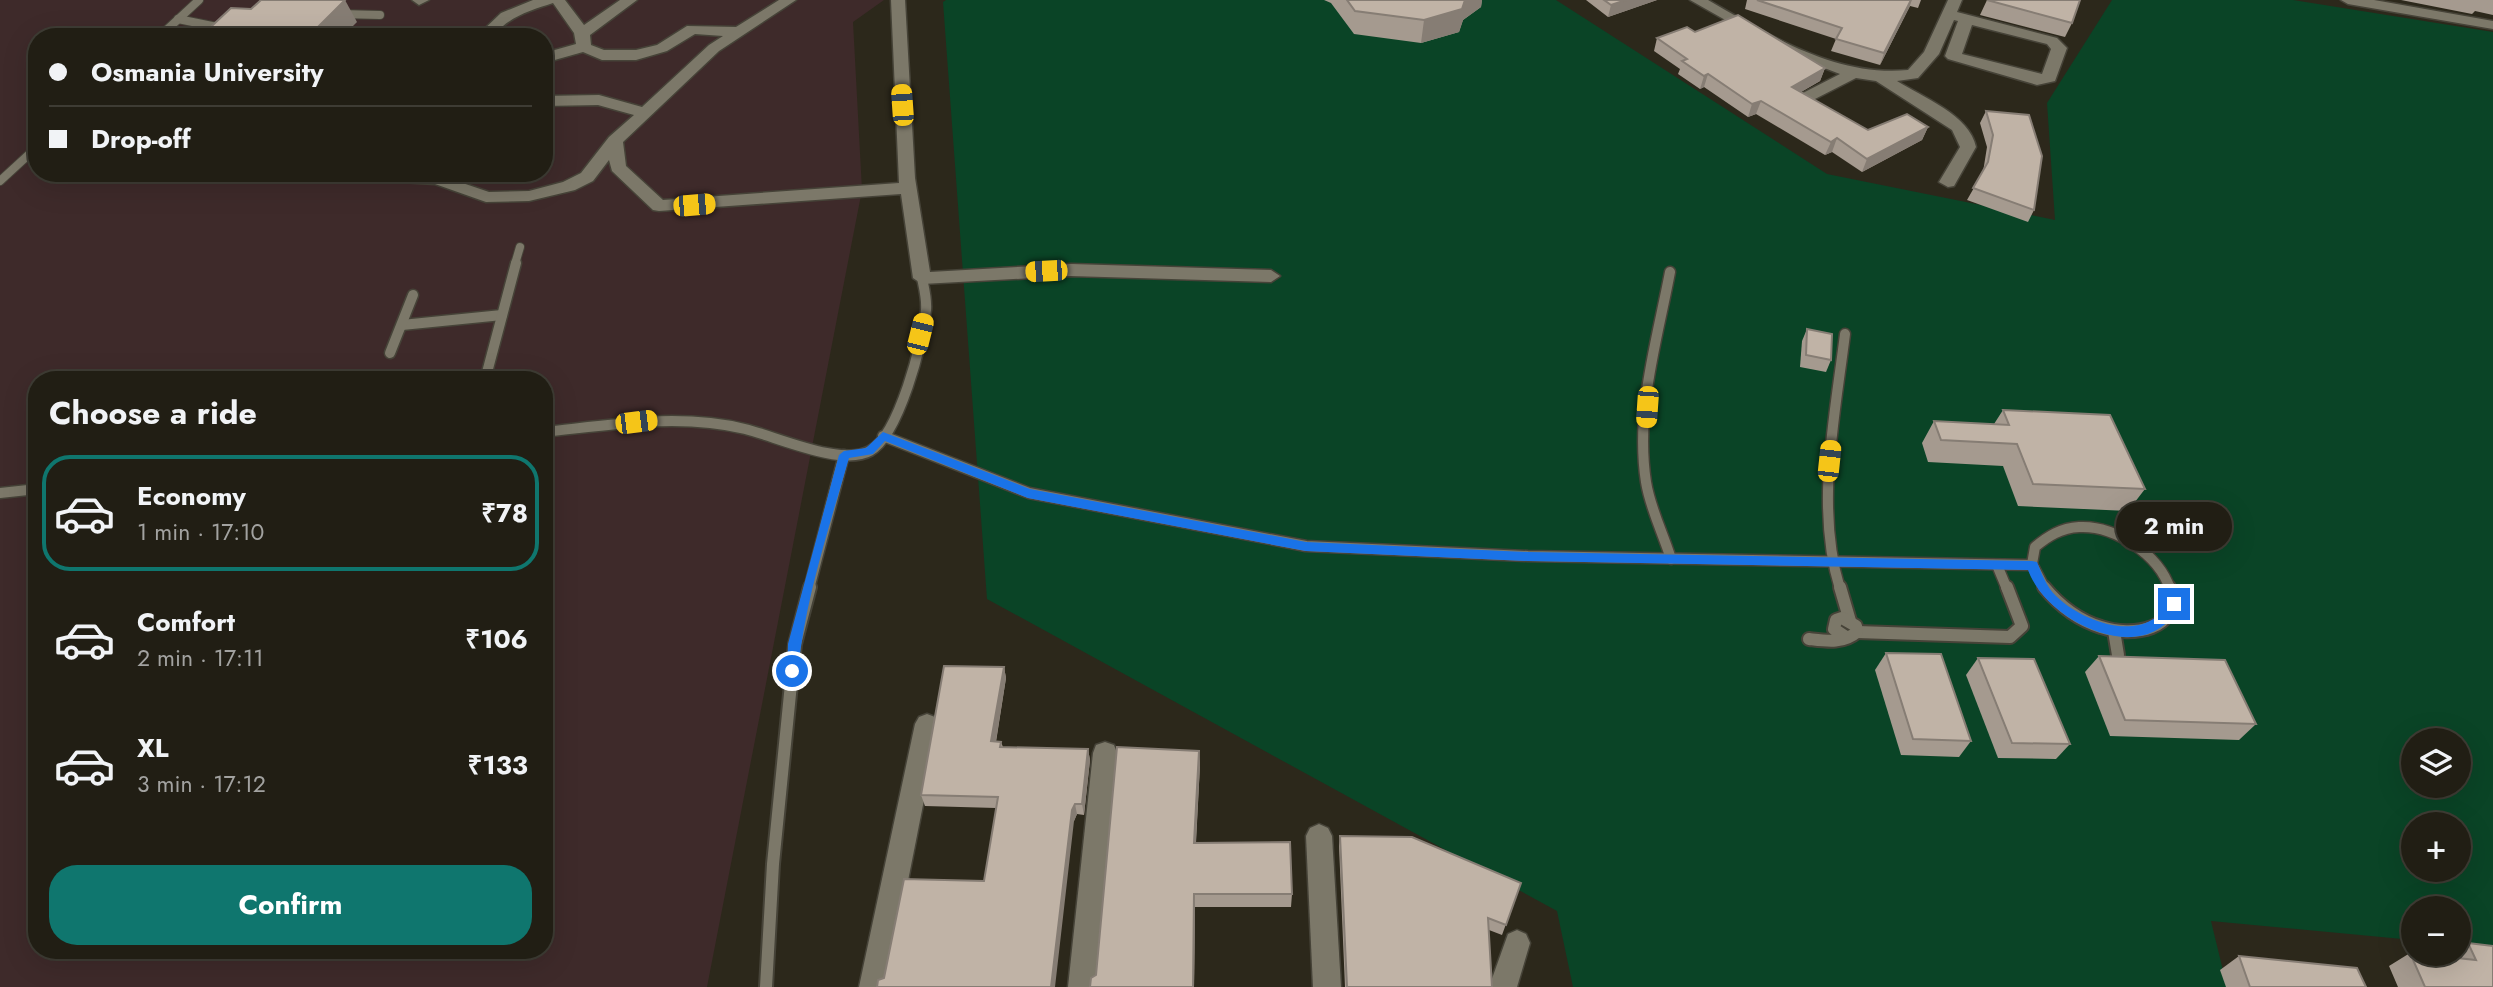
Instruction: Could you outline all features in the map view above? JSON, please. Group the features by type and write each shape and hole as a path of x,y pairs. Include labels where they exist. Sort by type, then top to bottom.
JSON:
{"street":[{"path":"491,28 494,23 517,11 549,0"},
{"path":"558,0 583,40 602,55 636,55 662,48 692,29 739,32"},
{"path":"553,54 583,40 630,0"},
{"path":"447,182 486,197 529,196 587,177 615,141 714,48 789,0"},
{"path":"898,0 908,188 922,278 1071,270 1271,276"},
{"path":"1697,0 1754,33 1836,68 1880,77 1913,75 1931,54 1952,7 1967,18 2058,44 2049,78 2037,80 1953,56 1967,18"},
{"path":"2348,0 2493,25"},
{"path":"1807,97 1856,72"},
{"path":"1880,77 1958,127 1966,137 1968,147 1948,182"},
{"path":"553,101 599,100 646,113"},
{"path":"615,141 618,167 659,206 908,188"},
{"path":"873,987 927,724"},
{"path":"1082,987 1105,752"},
{"path":"1319,836 1327,987"},
{"path":"1503,987 1517,943"}],"lane":[{"path":"168,28 198,0"},
{"path":"325,13 380,15"},
{"path":"178,19 208,28"},
{"path":"226,28 233,22"},
{"path":"0,181 28,155"},
{"path":"487,371 520,247"},
{"path":"1670,272 1648,384 1645,430 1646,481 1654,517 1671,559"},
{"path":"553,431 683,419 742,428 844,455 869,451 883,436 908,385 926,309 922,278"},
{"path":"390,353 414,295"},
{"path":"402,325 502,315"},
{"path":"1845,334 1829,461 1832,562 1852,635"},
{"path":"883,436 1028,494 1306,546 1671,559 2032,565"},
{"path":"766,987 773,864 795,644 844,455"},
{"path":"0,494 28,490"},
{"path":"2087,524 2126,540 2147,553 2163,570 2172,588 2174,604 2171,611 2154,628 2136,632 2114,631 2069,614 2051,599 2038,582 2032,565 2034,549 2043,537 2059,529 2087,524"},
{"path":"1850,621 1839,619 1833,625 1836,631 1852,635 2011,637 2022,626 2021,620 1997,565"},
{"path":"2114,631 2118,655"},
{"path":"1809,639 1839,641 1852,635"}],"shaded area":[{"path":"0,0 884,0 853,22 862,190 707,987 0,987"}],"green space":[{"path":"946,0 1556,0 1827,174 2055,220 2047,103 2112,0 2293,0 2493,32 2493,947 2471,945 2471,896 2401,896 2401,939 2211,921 2227,987 1573,987 1557,911 987,599 943,2"}],"building":[{"path":"261,0 345,0 317,28 210,28 231,8 251,9"},
{"path":"1347,0 1465,0 1462,9 1424,20 1355,11"},
{"path":"1604,0 1626,0 1611,5"},
{"path":"1757,0 1911,0 1884,53 1836,39 1842,28"},
{"path":"1987,0 2080,0 2072,23"},
{"path":"1738,15 1825,68 1792,87 1868,130 1907,114 1928,127 1867,159 1837,138 1831,142 1761,101 1752,104 1708,74 1704,76 1682,61 1687,59 1657,38 1687,27 1695,32"},
{"path":"1986,111 2029,115 2042,156 2034,210 1973,188 1988,162 1993,135"},
{"path":"1807,329 1832,334 1831,360 1806,355"},
{"path":"2003,410 2110,415 2145,489 2033,484 2017,444 1941,440 1934,421 2009,425"},
{"path":"1886,653 1941,654 1971,741 1913,739"},
{"path":"2099,656 2225,660 2256,724 2125,720"},
{"path":"1978,658 2034,659 2070,744 2012,743"},
{"path":"944,666 1004,667 991,741 1001,742 1000,747 1088,749 1082,804 1075,804 1072,810 1051,987 877,987 878,980 884,978 904,879 984,881 998,797 921,795"},
{"path":"1117,747 1199,751 1194,843 1290,842 1292,894 1194,894 1193,987 1090,987 1091,978 1096,975"},
{"path":"1340,836 1412,837 1521,883 1506,925 1488,918 1492,987 1347,987"},
{"path":"2471,943 2493,946 2493,987 2425,987 2416,966 2471,966 2471,959 2476,960"},
{"path":"2239,956 2357,968 2366,987 2250,987"}],"route":[{"path":"792,671 795,644 816,552 844,455 869,451 883,436 1028,494 1306,546 1528,556 2032,565 2038,582 2051,599 2069,614 2091,625 2114,631 2136,632 2154,628 2167,618 2174,604"}]}
